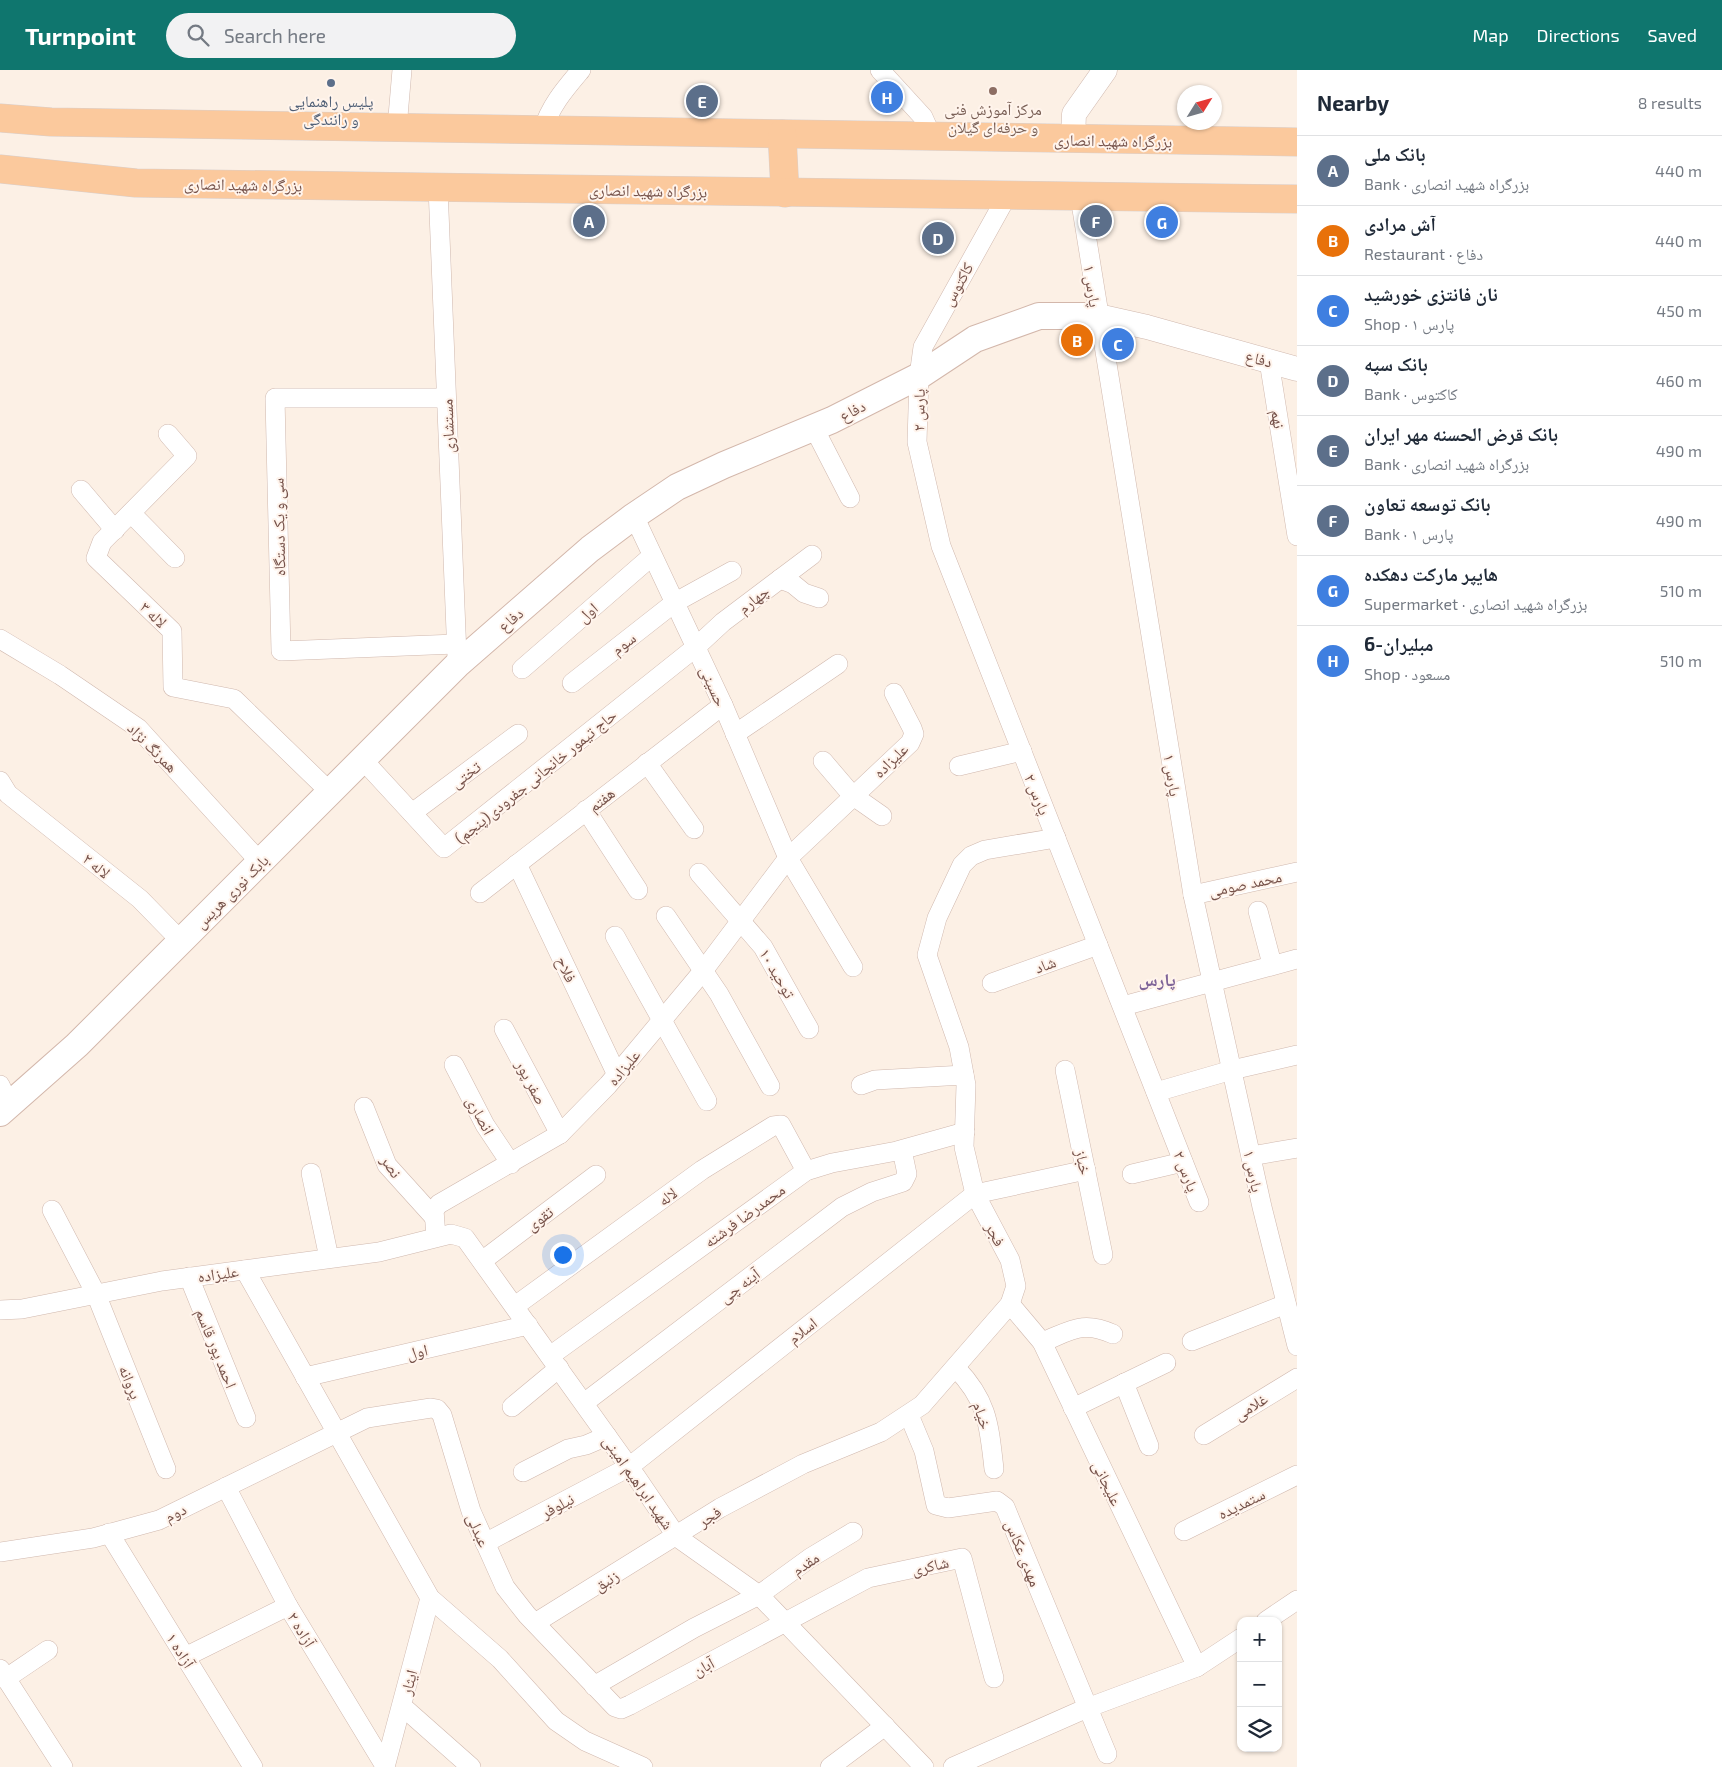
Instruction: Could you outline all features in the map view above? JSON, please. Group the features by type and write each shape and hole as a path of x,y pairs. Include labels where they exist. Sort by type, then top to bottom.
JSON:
{"main road":[{"name":"بزرگراه شهید انصاری","path":"0,118 61,123 1297,142"},
{"path":"782,134 785,193"},
{"name":"بزرگراه شهید انصاری","path":"0,170 136,182 1297,199"},
{"name":"دفاع","path":"457,655 590,549 677,487 724,465 814,428 919,376 975,339 1039,316 1098,316"},
{"name":"بابک نوری هریس","path":"3,1101 77,1045 362,760 457,655"}],"street":[{"path":"397,128 402,70"},
{"path":"543,130 547,117 561,93 581,70"},
{"path":"880,70 923,116 932,137"},
{"path":"1073,139 1074,114 1105,70"},
{"name":"مستشاری","path":"438,187 457,655"},
{"name":"کاکتوس","path":"919,376 923,347 1007,196"},
{"name":"پارس ۱","path":"1080,197 1193,895 1251,1156 1297,1346"},
{"name":"دفاع","path":"1098,316 1147,327 1297,369"},
{"name":"نهم","path":"1269,361 1297,536"},
{"name":"پارس ۲","path":"919,376 917,442 941,546 1199,1202"},
{"name":"سی و یک دستگاه","path":"446,398 275,398 281,651 457,655"},
{"path":"814,428 850,498"},
{"name":"لاله ۳","path":"168,434 187,456 102,542 96,558 172,631 173,687 234,698 330,792"},
{"path":"81,490 115,530"},
{"path":"131,513 175,558"},
{"name":"حسینی","path":"634,516 723,705 788,858"},
{"name":"چهارم","path":"696,647 723,622 812,555"},
{"name":"اول","path":"522,669 652,556"},
{"path":"674,603 732,571"},
{"path":"780,579 819,598"},
{"name":"سوم","path":"572,683 674,603"},
{"name":"همرنگ نژاد","path":"0,639 60,675 138,728 260,862"},
{"name":"حاج تیمور خانجانی جفرودی(پنجم)","path":"362,760 444,848 696,647"},
{"path":"735,734 838,664"},
{"name":"علیزاده","path":"788,858 852,795 910,743 914,734 894,693"},
{"name":"هفتم","path":"480,893 723,705"},
{"name":"تختی","path":"412,813 518,734"},
{"path":"959,766 1022,751"},
{"path":"822,761 852,795 882,816"},
{"path":"647,763 694,829"},
{"name":"لاله ۲","path":"3,792 140,899 181,941"},
{"path":"586,810 638,890"},
{"name":"علیزاده","path":"434,1217 434,1210 439,1204 560,1134 617,1075 703,971 788,858 820,826"},
{"name":"فجر","path":"677,1537 720,1508 804,1464 881,1432 909,1415 922,1405 956,1368 1010,1304 1016,1286 1010,1260 975,1194 964,1147 966,1085 959,1047 928,955 937,918 962,865 971,856 985,850 1056,838"},
{"path":"788,858 853,967"},
{"name":"فلاح","path":"517,864 617,1075"},
{"name":"محمد صومی","path":"1193,895 1297,872"},
{"name":"توحید ۱۰","path":"699,873 764,946 809,1029"},
{"path":"1258,911 1272,964"},
{"path":"666,916 719,994 770,1086"},
{"path":"616,936 706,1101"},
{"name":"شاد","path":"992,983 1098,945"},
{"path":"1123,1006 1272,964 1297,959"},
{"name":"صفر پور","path":"504,1029 560,1134"},
{"path":"1156,1092 1232,1070 1297,1055"},
{"name":"انصاری","path":"454,1065 485,1125 511,1164"},
{"name":"خباز","path":"1065,1070 1103,1255"},
{"path":"861,1085 875,1080 964,1075"},
{"name":"نصر","path":"364,1107 388,1165 434,1217"},
{"name":"لاله","path":"515,1306 702,1170 773,1126 781,1125 806,1171"},
{"name":"محمدرضا فرشته","path":"512,1407 555,1362 806,1171 832,1163 902,1150 965,1132"},
{"path":"1251,1156 1297,1148"},
{"name":"آینه چی","path":"584,1403 842,1207 872,1192 903,1182 906,1174 902,1150"},
{"path":"1132,1174 1183,1162"},
{"path":"975,1194 1086,1170"},
{"path":"311,1173 329,1258"},
{"name":"تقوی","path":"482,1261 596,1175"},
{"name":"اسلام","path":"629,1467 975,1194"},
{"name":"پروانه","path":"52,1210 96,1294 166,1469"},
{"path":"434,1217 444,1236"},
{"name":"علیزاده","path":"0,1310 22,1309 189,1277 379,1252 444,1236"},
{"name":"شهید ابراهیم امینی","path":"444,1236 465,1238 555,1362 677,1537 759,1596 924,1767"},
{"path":"245,1270 430,1598 500,1659 556,1721 609,1754 643,1767"},
{"name":"احمد پور قاسم","path":"189,1277 246,1418"},
{"name":"علیجانی","path":"1010,1304 1042,1342 1197,1667"},
{"path":"1192,1341 1286,1304"},
{"name":"اول","path":"305,1377 528,1325"},
{"path":"1042,1342 1086,1326 1094,1326 1113,1334"},
{"path":"1072,1408 1166,1363"},
{"name":"خیام","path":"956,1368 972,1385 989,1422 994,1469"},
{"name":"غلامی","path":"1204,1435 1297,1378"},
{"path":"1124,1384 1149,1446"},
{"name":"عبدلی","path":"336,1432 367,1418 431,1408 437,1409 442,1415 471,1511 505,1587 594,1686 615,1707 621,1710"},
{"name":"مهدی عکاس","path":"909,1415 924,1451 936,1505 948,1508 997,1501 1005,1508 1107,1754"},
{"name":"دوم","path":"0,1552 93,1538 159,1520 336,1432"},
{"path":"523,1472 568,1449 586,1445 607,1436"},
{"name":"نیلوفر","path":"485,1543 629,1467"},
{"name":"ستمدیده","path":"1184,1530 1297,1475"},
{"name":"آزاده ۲","path":"226,1487 288,1606 385,1767"},
{"name":"مقدم","path":"594,1686 686,1632 759,1596 810,1558 853,1532"},
{"name":"آزاده ۱","path":"109,1533 253,1767"},
{"name":"زنبق","path":"536,1623 677,1537"},
{"name":"شاکری","path":"785,1622 868,1578 962,1558 994,1678"},
{"name":"ایثار","path":"385,1767 430,1598"},
{"path":"1272,1617 1297,1600"},
{"path":"185,1656 288,1606"},
{"name":"آبان","path":"621,1710 785,1622"},
{"path":"953,1767 992,1759 1087,1708 1197,1667 1237,1641"},
{"path":"48,1650 3,1674 63,1767"},
{"path":"402,1706 472,1767"},
{"path":"830,1767 885,1726"}],"place":[{"name":"پلیس راهنمایی و رانندگی","path":"331,83"},
{"name":"مرکز آموزش فنی و حرفه‌ای گیلان","path":"993,91"},
{"name":"مبلیران-6","path":"887,97"},
{"name":"بانک قرض الحسنه مهر ایران","path":"702,101"},
{"name":"بانک ملی","path":"589,221"},
{"name":"بانک توسعه تعاون","path":"1096,221"},
{"name":"هایپر مارکت دهکده","path":"1162,222"},
{"name":"بانک سپه","path":"938,238"},
{"name":"آش مرادی","path":"1077,340"},
{"name":"نان فانتزی خورشید","path":"1118,344"}],"district":[{"name":"پارس","path":"1157,979"}]}
